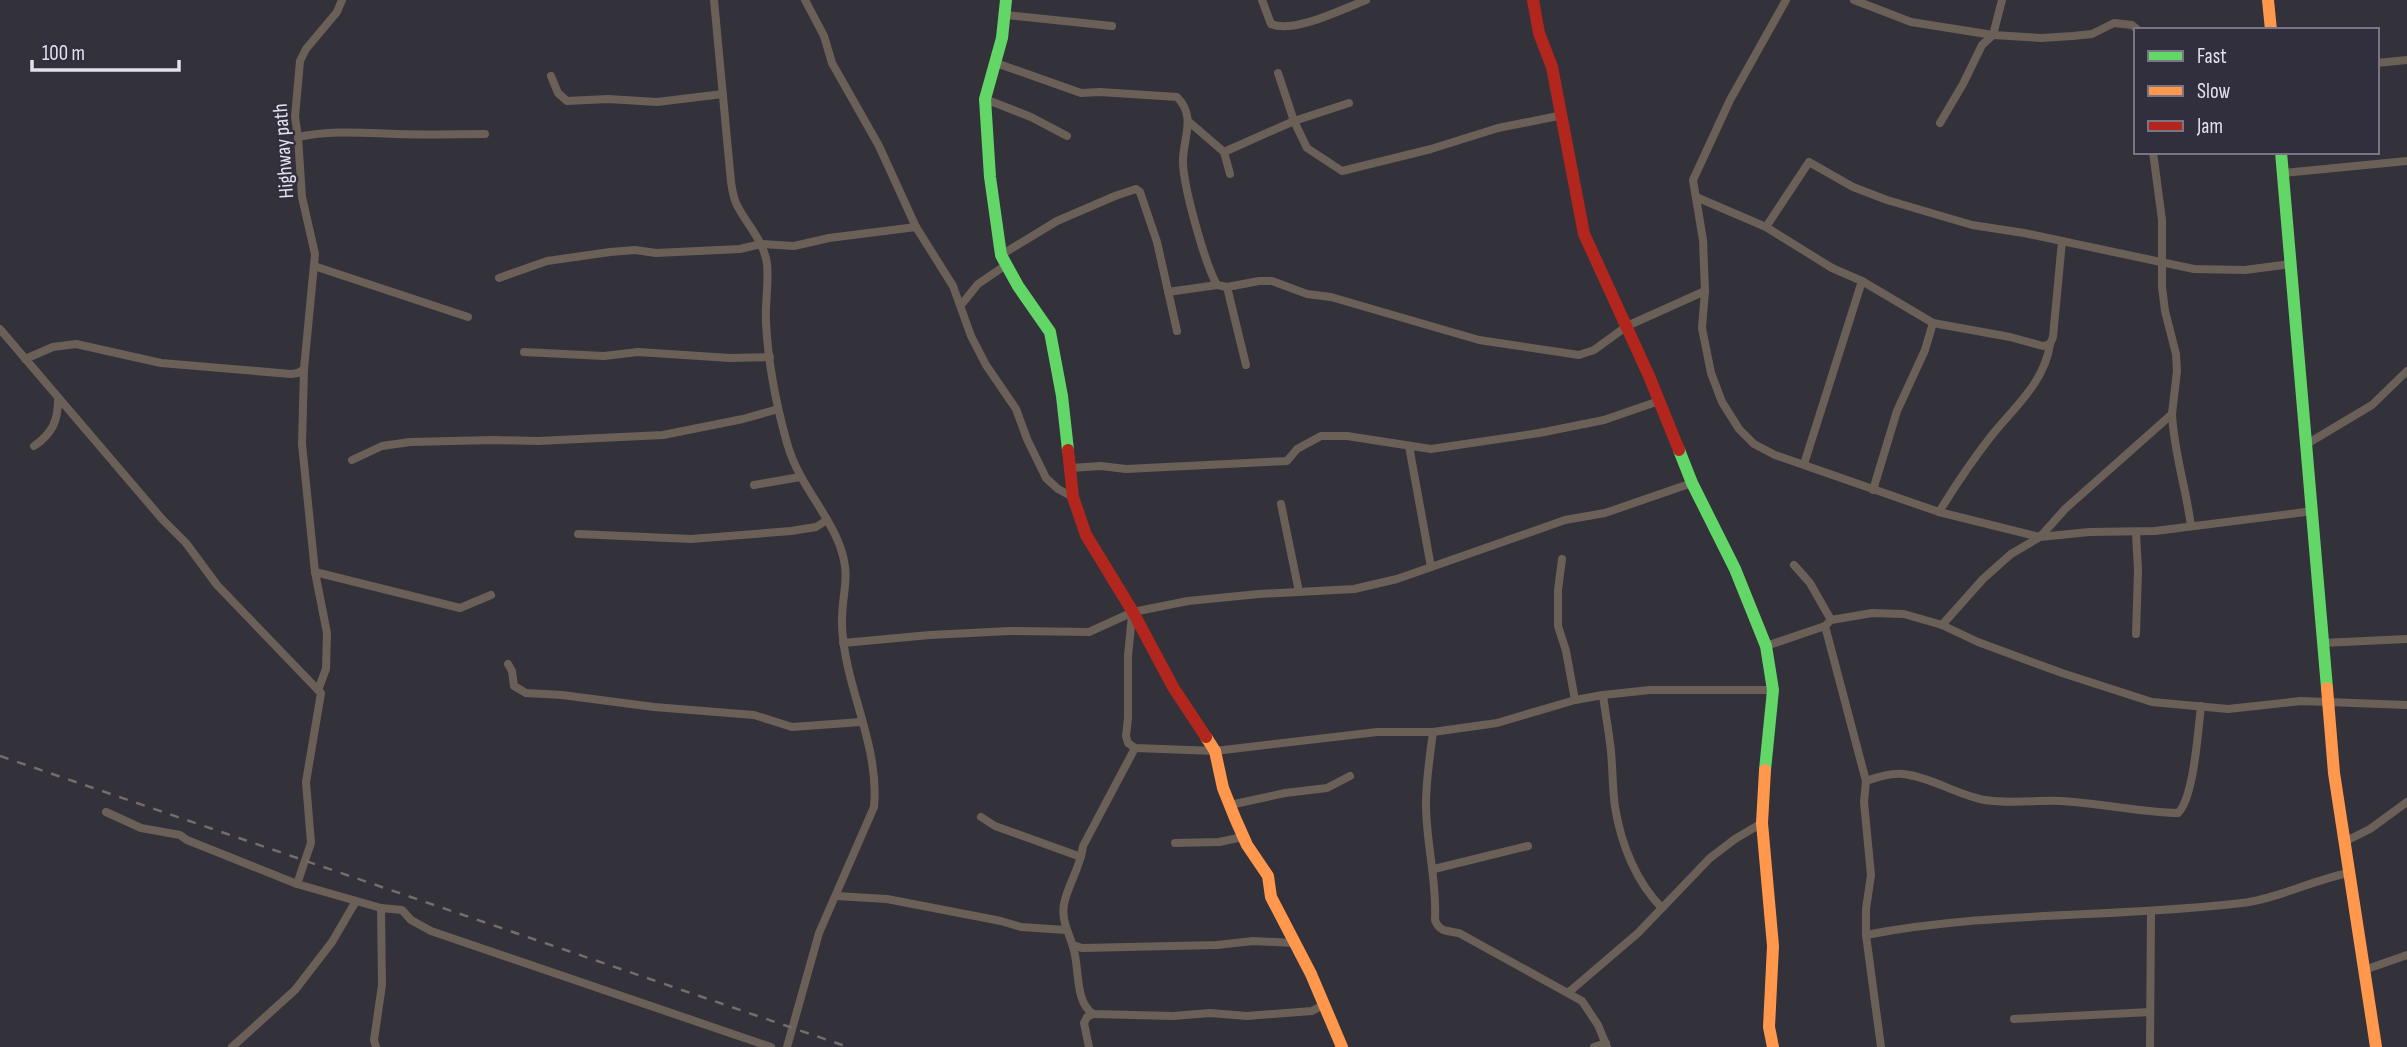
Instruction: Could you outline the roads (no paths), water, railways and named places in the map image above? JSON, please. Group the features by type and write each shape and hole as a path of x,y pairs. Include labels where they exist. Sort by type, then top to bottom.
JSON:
{"street":[{"name":"Highway path","path":"297,884 311,844 306,782 321,693 318,690 326,669 327,633 315,572 302,444 304,369 315,254 302,197 295,109 300,61 306,49 337,12 342,0"},
{"path":"714,0 731,182 735,201 761,244 767,262 766,322 778,409 788,446 800,477 838,542 847,571 842,609 844,654 876,788 874,807 819,933 787,1047"},
{"path":"805,0 824,36 832,63 879,146 916,228 953,286 971,336 986,365 1016,410 1046,478 1073,497"},
{"path":"1006,0 1007,15 985,99 990,177 1004,260 1017,286 1050,332 1062,396 1073,497 1086,535 1133,612 1173,687 1215,751 1230,805 1243,837 1268,876 1271,897 1311,974 1342,1047"},
{"path":"1262,0 1271,24 1277,27 1303,24 1366,0"},
{"path":"1533,0 1539,33 1552,67 1563,115 1584,234 1627,326 1692,483 1735,569 1766,646 1773,690 1765,759 1762,823 1773,946 1769,1027 1773,1047"},
{"path":"1786,0 1730,100 1693,180 1703,240 1705,290 1702,328 1711,373 1723,402 1740,429 1754,443 1775,455 1939,512 2040,537 2088,532 2136,533 2312,511"},
{"path":"1854,0 1910,22 1993,35 2041,38 2073,36 2092,34 2114,23 2132,25 2136,28"},
{"path":"1940,123 1982,45 1993,35 2002,0"},
{"path":"2268,0 2271,28"},
{"path":"1007,15 1112,26"},
{"path":"2379,63 2407,60"},
{"path":"996,63 1081,93 1177,97 1186,106 1188,121 1183,164 1186,184 1202,246 1217,285"},
{"path":"1278,73 1294,121 1307,148 1342,171 1430,149 1498,128 1563,115"},
{"path":"551,76 558,93 567,101 608,99 657,102 723,94"},
{"path":"985,99 1031,117 1067,136"},
{"path":"1224,152 1294,121 1349,103"},
{"path":"1188,121 1224,152 1230,174"},
{"path":"298,137 321,132 348,131 485,134"},
{"path":"2153,154 2161,210 2164,263 2162,287 2176,354 2177,371 2172,414 2174,446 2189,505 2191,526"},
{"path":"2281,154 2327,702 2344,842 2376,1047"},
{"path":"2283,173 2407,161"},
{"path":"1766,227 1808,162 1853,187 1972,225 2215,271 2291,264"},
{"path":"961,305 978,284 1004,260 1057,222 1136,189 1140,192 1157,242 1177,331"},
{"path":"1696,197 1766,227 1832,268 1862,281 1933,323 1998,334 2043,346 2050,344"},
{"path":"499,278 547,261 610,252 716,251 761,244 794,246 829,238 916,228"},
{"path":"1939,512 1984,446 2039,377 2048,361 2053,337 2062,241"},
{"path":"314,268 468,317"},
{"path":"1168,292 1272,281 1307,294 1331,297 1479,340 1578,355 1594,350 1627,326 1705,290"},
{"path":"1804,464 1862,281"},
{"path":"1227,287 1246,365"},
{"path":"1873,490 1897,411 1925,349 1933,323"},
{"path":"0,329 58,400 186,543 217,585 318,690"},
{"path":"25,359 53,347 76,344 161,363 291,374 304,369"},
{"path":"524,352 604,356 638,352 730,358 770,357"},
{"path":"2305,444 2372,405 2407,371"},
{"path":"34,446 51,432 56,423 58,400"},
{"path":"1070,468 1101,466 1126,469 1287,461 1308,441 1331,435 1431,449 1604,420 1659,401"},
{"path":"352,460 382,446 410,442 538,441 663,435 778,409"},
{"path":"1942,625 1983,579 2011,554 2040,537 2092,485 2172,414"},
{"path":"1409,446 1432,567"},
{"path":"754,485 800,477"},
{"path":"843,643 1010,631 1089,632 1133,612 1188,601 1354,589 1397,579 1565,520 1605,513 1692,483"},
{"path":"1281,504 1300,592"},
{"path":"578,534 691,539 791,531 816,527 827,520"},
{"path":"2136,533 2136,634"},
{"path":"1562,559 1558,590 1558,626 1575,699"},
{"path":"1794,565 1810,583 1828,623 1866,781 1864,802 1871,874 1866,909 1866,935 1881,1047"},
{"path":"315,572 460,608 491,595"},
{"path":"1133,612 1128,656 1126,736 1128,743 1135,748 1215,751 1377,732 1433,732 1497,723 1575,699 1650,690 1773,690"},
{"path":"1766,646 1828,623 1872,612 1891,612 1942,625 1978,642 2151,702 2228,709 2301,701 2407,705"},
{"path":"2322,643 2407,639"},
{"path":"508,664 514,686 526,693 754,715 792,727 862,722"},
{"path":"1603,695 1620,831 1637,874 1649,895 1662,908"},
{"path":"1866,781 1902,774 1917,777 1962,795 1987,800 2060,801 2178,813 2185,807 2201,706"},
{"path":"1433,732 1426,802 1437,927 1459,933 1582,1001 1607,1045 1594,1047"},
{"path":"1093,1014 1087,1010 1083,1001 1073,945 1066,930 1064,904 1083,846 1135,748"},
{"path":"1230,805 1285,793 1326,788 1350,776"},
{"path":"2344,842 2370,829 2407,802"},
{"path":"106,812 141,828 180,835 297,884 381,908 402,910 411,920 431,931 757,1045 771,1047"},
{"path":"981,817 995,826 1081,857"},
{"path":"1569,992 1638,933 1710,858 1762,823"},
{"path":"1175,843 1219,842 1243,837"},
{"path":"1434,869 1528,846"},
{"path":"1866,935 1908,927 2000,918 2151,912 2245,903 2278,897 2324,877 2349,873"},
{"path":"836,896 887,899 1021,927 1066,930"},
{"path":"232,1047 295,990 332,942 356,901"},
{"path":"376,1047 374,1040 382,985 381,908"},
{"path":"2150,1047 2151,912"},
{"path":"1073,945 1082,948 1217,945 1253,941 1294,943"},
{"path":"2364,970 2407,955"},
{"path":"1089,1047 1084,1023 1087,1017 1093,1014 1173,1016 1210,1013 1247,1016 1312,1011 1323,1005"},
{"path":"2014,1019 2150,1012"}],"railway":[{"path":"0,756 848,1047"}]}
